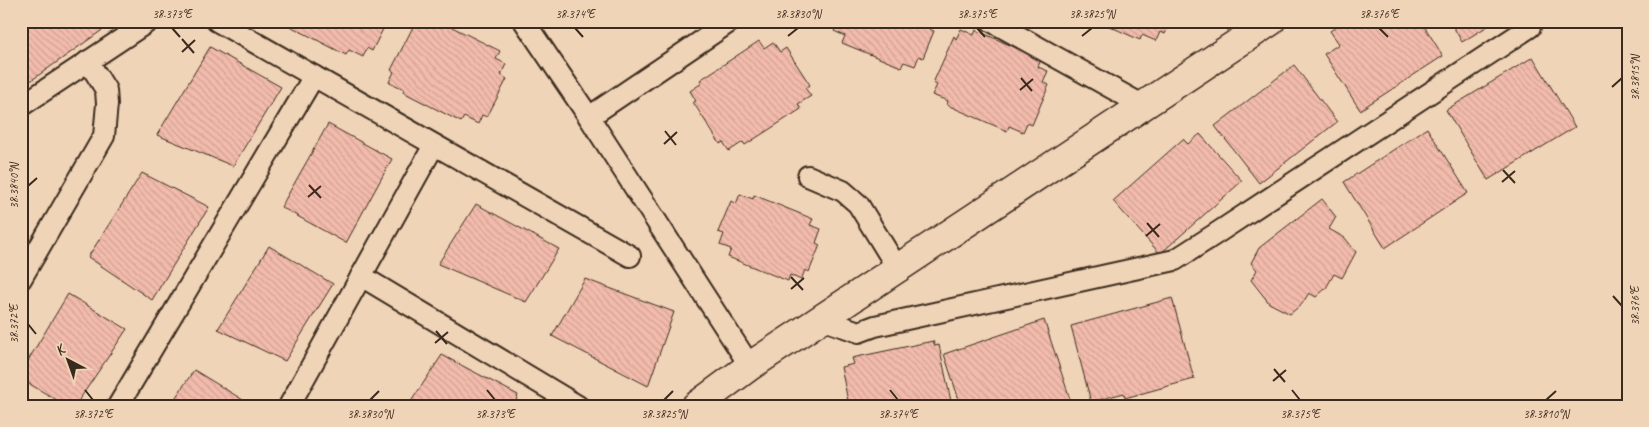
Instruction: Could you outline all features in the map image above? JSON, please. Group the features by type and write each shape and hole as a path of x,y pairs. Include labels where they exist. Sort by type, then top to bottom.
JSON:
{"street":[{"path":"21,106 149,21"},
{"path":"217,21 630,256"},
{"path":"524,21 589,117 750,366"},
{"path":"589,117 730,21"},
{"path":"992,21 1144,106"},
{"path":"696,406 750,366 1271,21"},
{"path":"821,319 859,332 875,326 1174,260 1217,234 1530,27"},
{"path":"21,279 104,136 107,104 106,90 88,62"},
{"path":"118,406 314,76"},
{"path":"289,406 434,145"},
{"path":"808,176 843,190 858,204 898,269"},
{"path":"361,276 578,406"}],"building":[{"path":"21,21 115,21 29,82 21,71"},
{"path":"287,21 387,21 372,51 367,48 363,57 349,50 346,55 288,25 289,22"},
{"path":"419,21 429,21 434,24 436,21 440,21 500,51 496,59 506,64 501,75 507,79 487,117 482,115 478,124 464,117 461,122 403,92 404,89 389,82 394,72 391,70 414,25 416,27"},
{"path":"838,21 933,21 929,29 934,31 923,58 919,56 915,66 904,62 901,67 842,43 845,36 834,31"},
{"path":"1098,21 1171,21 1165,34 1160,32 1156,41 1142,35 1140,40"},
{"path":"1345,21 1421,21 1443,56 1360,110 1324,54 1339,44 1330,31"},
{"path":"1450,21 1496,21 1462,42"},
{"path":"961,29 974,35 976,30 1041,59 1038,67 1048,71 1043,82 1049,85 1032,125 1027,123 1023,132 1009,126 1007,131 947,105 948,101 932,95 937,85 933,83 954,36 956,39"},
{"path":"759,41 764,48 773,42 780,52 786,48 810,85 805,88 811,96 798,104 801,109 745,145 743,142 729,151 723,142 720,144 693,102 696,101 690,91 702,83 700,80"},
{"path":"210,47 281,87 233,166 157,135"},
{"path":"1533,57 1575,127 1488,180 1446,110"},
{"path":"1294,65 1337,122 1259,183 1215,126"},
{"path":"328,124 392,159 346,243 281,207"},
{"path":"1427,128 1468,193 1385,248 1344,182"},
{"path":"1200,134 1242,181 1160,254 1113,201 1183,139 1188,144"},
{"path":"142,173 209,207 152,300 88,257"},
{"path":"740,194 753,199 754,195 813,219 810,225 821,229 816,243 820,245 809,272 805,270 801,280 790,275 788,281 728,257 731,249 720,245 724,234 718,232 731,201 736,204"},
{"path":"1322,199 1336,217 1329,229 1345,238 1356,252 1342,278 1334,274 1326,288 1316,297 1309,293 1302,304 1290,314 1269,303 1251,280 1257,270 1251,263 1259,248"},
{"path":"476,204 559,249 526,302 438,264"},
{"path":"269,246 333,284 285,361 218,329"},
{"path":"585,279 674,312 648,386 552,336"},
{"path":"68,294 127,329 75,406 67,406 21,379 21,372"},
{"path":"1172,298 1194,379 1125,398 1124,393 1091,402 1071,326"},
{"path":"1044,320 1071,402 1060,406 961,406 944,354"},
{"path":"933,341 935,346 939,345 952,406 849,406 841,367 854,364 852,358"},
{"path":"442,355 518,395 514,406 408,406"},
{"path":"194,370 243,400 240,406 170,406"}]}
